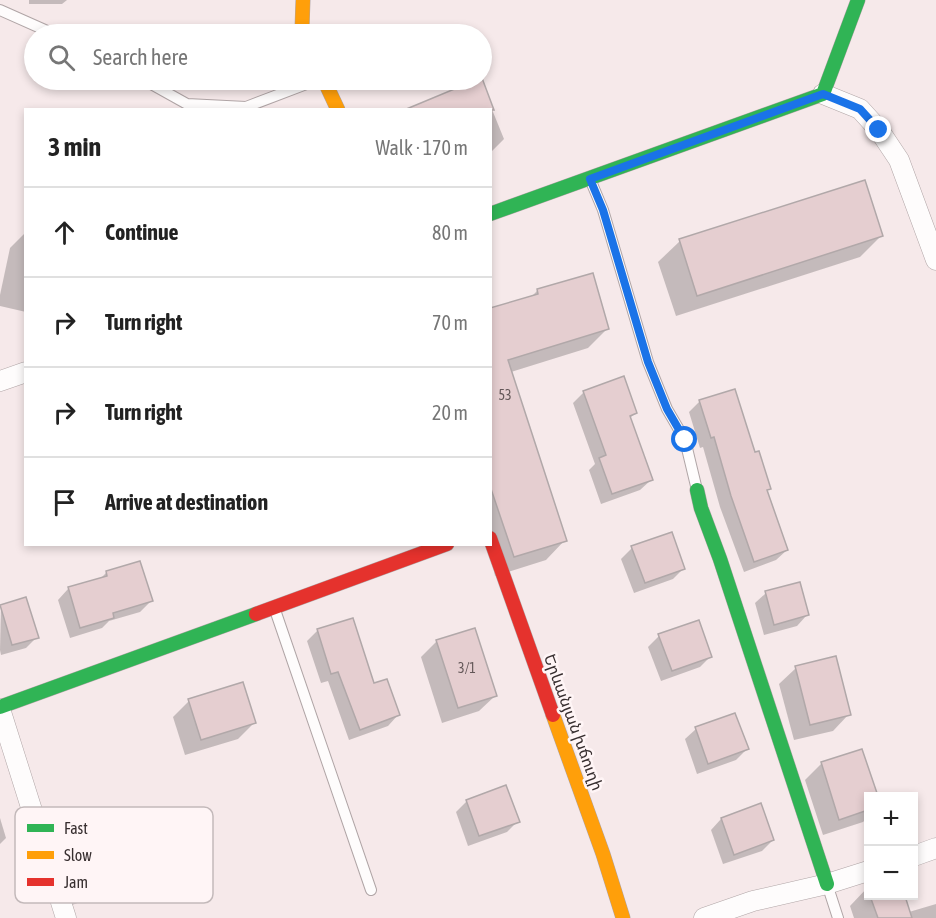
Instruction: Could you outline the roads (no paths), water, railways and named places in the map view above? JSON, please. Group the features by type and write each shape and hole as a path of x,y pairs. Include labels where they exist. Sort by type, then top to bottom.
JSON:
{"street":[{"path":"302,24 303,0"},
{"path":"823,94 858,0"},
{"path":"329,90 337,108"},
{"path":"492,213 823,94 860,109 879,130 899,160 936,260"},
{"path":"0,381 24,373"},
{"path":"697,490 701,508 728,581 827,884"},
{"name":"Երևանյան խճուղի","path":"492,544 603,854 623,918"},
{"path":"31,807 0,708 442,546"},
{"path":"918,855 936,849"},
{"path":"704,918 753,901 827,884 864,871"},
{"path":"61,903 66,918"}],"lane":[{"path":"0,10 32,24"},
{"path":"162,90 187,104 246,106 290,90"},
{"path":"590,179 603,210 648,362 667,409 685,440 697,490"},
{"path":"274,607 371,890"},
{"path":"827,884 838,918"}]}
